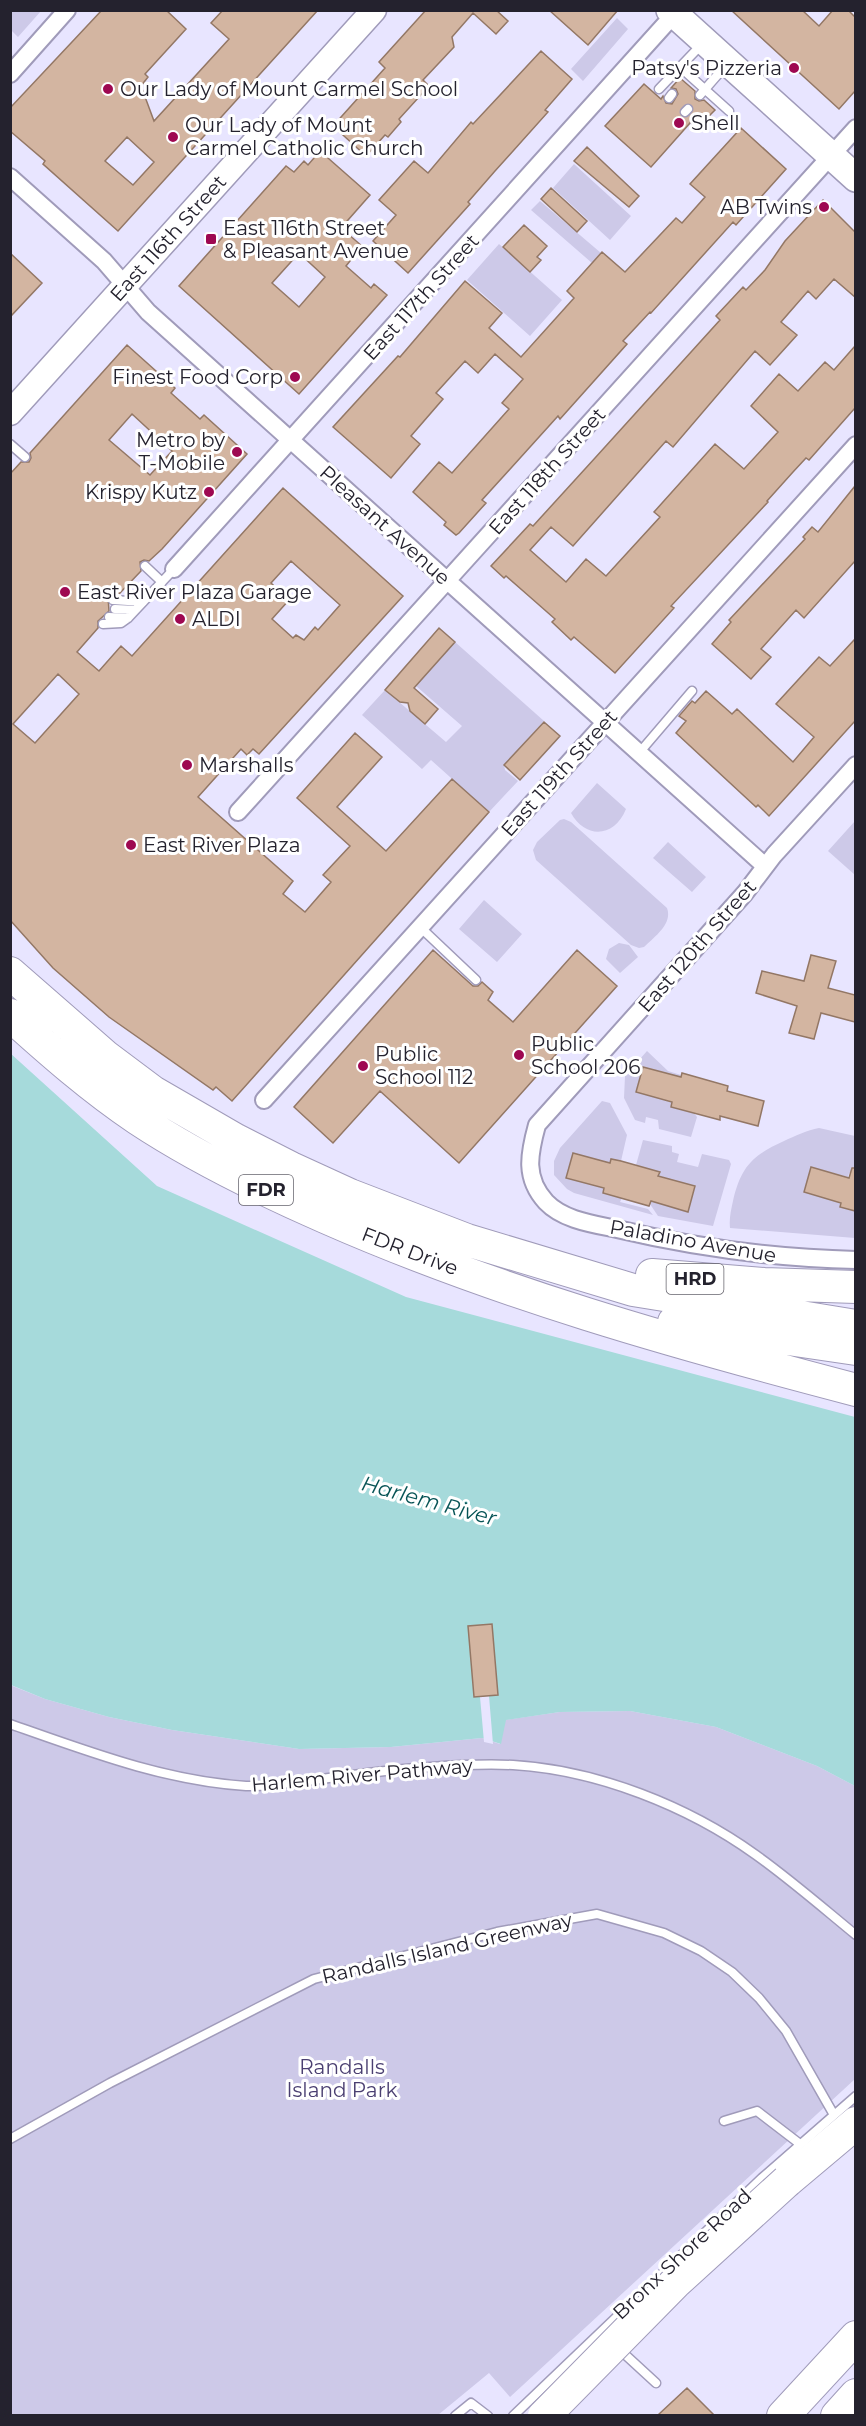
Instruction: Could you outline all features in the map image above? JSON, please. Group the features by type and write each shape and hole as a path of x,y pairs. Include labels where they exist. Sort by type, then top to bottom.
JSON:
{"highway":[{"name":"FDR Drive","path":"10,973 105,1056 183,1111 291,1168 350,1195 467,1240 535,1259"},
{"name":"FDR Drive","path":"10,1015 86,1082 139,1119 202,1157 365,1235 610,1322 855,1390"},
{"name":"HRD","path":"535,1259 677,1278 855,1287"},
{"path":"535,1259 633,1290 855,1326"},
{"path":"555,1304 855,1349"},
{"path":"544,2415 675,2283 788,2181 845,2119"},
{"path":"783,2415 855,2337"}],"main road":[{"path":"674,12 704,42 855,178"}],"street":[{"path":"10,74 67,10"},
{"name":"East 116th Street","path":"10,413 374,10"},
{"name":"East 117th Street","path":"174,569 674,12"},
{"name":"East 118th Street","path":"238,812 855,128"},
{"name":"Pleasant Avenue","path":"10,177 104,261 148,312 765,866"},
{"name":"East 119th Street","path":"264,1100 855,445"},
{"name":"East 120th Street","path":"537,1125 745,893 765,866 855,765"},
{"name":"Paladino Avenue","path":"537,1125 529,1154 530,1174 533,1184 545,1201 560,1213 589,1223 706,1248 753,1255 855,1260"}],"lane":[{"path":"659,89 704,42"},
{"path":"702,92 728,63"},
{"path":"680,67 687,79 714,103 729,111"},
{"path":"10,444 25,457"},
{"path":"145,566 162,582"},
{"name":"East 117th Street","path":"106,620 121,623 128,618 174,569"},
{"path":"135,610 114,605 143,602"},
{"path":"639,753 692,691"},
{"path":"420,927 476,980"},
{"name":"Harlem River Pathway","path":"10,1724 83,1749 195,1781 248,1786 274,1785 428,1767 479,1765 539,1768 599,1781 650,1797 756,1855 855,1935"},
{"name":"Randalls Island Greenway","path":"10,2139 110,2084 314,1979 497,1932 597,1914 664,1933 701,1951 732,1972 759,1998 786,2031 845,2119"},
{"name":"Bronx Shore Road","path":"513,2415 599,2331 800,2145 845,2119 855,2096"},
{"path":"724,2121 757,2111 800,2145"},
{"path":"599,2331 656,2383"},
{"path":"456,2415 471,2403 488,2415"}],"green space":[{"path":"11,10 41,11 18,37 11,30"},
{"path":"617,18 628,29 583,81 571,69"},
{"path":"574,164 631,216 610,240 553,188"},
{"path":"540,201 601,253 592,263 531,210"},
{"path":"499,244 562,300 530,336 467,280"},
{"path":"455,642 544,721 504,765 505,770 518,781 489,812 431,760 422,769 362,715 385,690 446,742 462,726 416,686"},
{"path":"597,783 626,809 615,825 600,832 584,828 571,813"},
{"path":"560,820 571,822 667,908 665,925 644,947 631,945 536,860 533,850 537,842"},
{"path":"855,821 855,875 828,851"},
{"path":"668,842 706,877 692,892 653,858"},
{"path":"484,900 522,934 497,962 459,929"},
{"path":"619,943 629,945 638,957 620,973 606,959 609,949"},
{"path":"647,1051 668,1071 681,1075 680,1077 643,1067 636,1092 678,1104 693,1112 697,1117 691,1137 659,1129 658,1120 646,1117 645,1123 635,1120 624,1098 625,1076"},
{"path":"602,1101 610,1103 627,1135 621,1161 611,1159 610,1163 567,1178 604,1188 603,1193 622,1198 620,1202 648,1209 653,1215 574,1193 554,1175 554,1161 560,1148"},
{"path":"819,1128 855,1136 855,1175 849,1173 848,1177 811,1167 804,1192 841,1203 840,1207 855,1211 855,1238 730,1228 736,1189 744,1170 750,1163 773,1146 801,1133"},
{"path":"643,1140 672,1146 672,1152 679,1154 677,1162 698,1167 702,1154 729,1160 731,1164 713,1226 658,1216 650,1204 651,1201 688,1211 695,1187 658,1176 659,1173 636,1165"},
{"name":"Randalls Island Park","path":"10,1685 45,1699 109,1717 172,1730 299,1749 391,1747 482,1738 500,1744 505,1720 560,1712 630,1711 716,1727 817,1766 855,1786 855,2079 510,2397 489,2373 438,2415 11,2415"}],"water":[{"name":"Harlem River","path":"10,1053 157,1186 406,1297 855,1417 855,1786 817,1766 716,1727 630,1711 560,1712 506,1720 501,1744 482,1738 391,1747 299,1749 172,1730 109,1717 45,1699 11,1685"}],"pier":[{"path":"492,1624 498,1695 489,1696 493,1744 484,1742 480,1697 474,1697 468,1626"}],"building":[{"path":"102,10 166,10 186,29 145,74 148,77 141,86 154,121 229,39 211,23 223,10 318,10 118,231 10,131 10,108","holes":["127,137 154,162 133,185 105,161"]},
{"path":"426,10 496,10 508,21 496,34 473,13 452,37 454,47 423,80 429,86 399,119 401,122 388,137 385,135 366,156 333,126 385,68 379,62"},
{"path":"549,10 618,10 588,45"},
{"path":"731,10 802,10 819,26 833,10 848,10 855,17 855,91 839,109"},
{"path":"541,51 572,79 545,110 548,112 408,273 373,241 396,215 379,200 414,161 428,173 471,122 473,124"},
{"path":"680,78 695,91 695,99 704,100 715,110 705,120 701,113 694,114 690,123 651,167 605,126 644,84 661,99 663,96 666,103 672,104 678,94 676,89 671,88"},
{"path":"741,128 786,169 736,225 733,222 623,341 627,344 560,419 558,416 482,500 486,503 459,533 456,535 444,525 446,522 413,492 439,462 452,473 509,409 502,403 523,379 495,354 478,373 465,361 436,393 443,399 411,436 420,444 391,478 333,427 398,356 400,357 465,281 502,313 489,328 521,357 574,298 567,291 602,252 625,272 676,218 682,223 705,197 690,184"},
{"path":"587,147 639,196 629,207 574,161"},
{"path":"320,151 370,195 341,228 362,246 346,266 371,288 374,284 387,295 299,394 179,286 286,166 294,172 304,161 308,165","holes":["299,253 325,277 299,307 272,283"]},
{"path":"551,188 587,221 577,232 541,199"},
{"path":"823,200 855,232 855,297 834,279 816,299 808,291 781,322 797,335 770,365 755,351 673,447 666,441 573,546 551,527 530,550 566,582 586,559 606,576 660,517 654,512 715,444 744,469 778,432 751,406 779,374 798,391 825,362 834,370 855,346 855,408 809,460 806,458 671,606 674,608 615,673 574,637 571,640 552,622 555,619 506,576 504,578 491,566 530,524 533,526 595,458 720,320 716,316 743,287 746,290 765,270 785,241"},
{"path":"524,225 547,246 537,257 541,260 530,272 503,247"},
{"path":"10,253 42,283 10,317"},
{"path":"127,345 175,388 171,393 200,419 204,415 247,454 162,549 149,561 140,562 141,571 119,594 108,596 109,611 98,621 98,628 77,652 99,671 121,646 132,656 283,488 403,596 259,754 253,749 247,755 241,749 198,797 293,881 283,894 305,912 331,882 323,875 350,846 297,798 355,733 382,757 337,807 386,851 452,779 489,812 232,1101 216,1087 213,1090 109,1017 53,968 10,920 10,474 21,462 29,462 30,453","holes":["132,414 172,451 150,475 109,440","291,561 340,605 318,630 315,627 304,640 296,635 293,638 272,619 289,600 271,583","58,674 79,694 35,743 13,724"]},
{"path":"855,486 855,561 804,618 796,610 761,649 771,657 751,679 712,644 731,622 729,620 805,539 803,537 812,527 818,532"},
{"path":"439,628 455,642 414,688 438,709 425,724 410,711 408,703 400,702 385,690"},
{"path":"855,639 855,721 769,816 758,805 756,807 676,733 686,721 679,716 692,701 695,703 706,691 732,714 737,709 793,762 814,737 776,704 819,657 830,666"},
{"path":"544,722 560,736 520,780 504,765"},
{"path":"433,950 473,986 478,986 482,982 493,992 488,1000 513,1022 577,950 617,986 459,1163 380,1091 333,1143 294,1107"},
{"path":"811,955 836,961 828,988 855,995 855,1022 821,1013 814,1039 789,1033 797,1006 756,993 762,971 804,981"},
{"path":"643,1067 681,1077 682,1073 728,1086 727,1091 764,1101 758,1126 720,1116 720,1120 671,1107 672,1102 636,1092"},
{"path":"573,1153 610,1163 611,1159 621,1161 660,1172 658,1176 695,1186 688,1212 651,1201 649,1206 603,1193 604,1188 566,1178"},
{"path":"811,1167 849,1178 852,1168 855,1168 855,1211 840,1207 841,1203 804,1192"},
{"path":"492,1624 498,1695 474,1697 468,1626"},
{"path":"687,2388 714,2415 658,2415"}],"place":[{"name":"Patsy's Pizzeria","path":"794,68"},
{"name":"Our Lady of Mount Carmel School","path":"108,89"},
{"name":"Shell","path":"679,123"},
{"name":"Our Lady of Mount Carmel Catholic Church","path":"173,137"},
{"name":"AB Twins","path":"824,207"},
{"name":"East 116th Street & Pleasant Avenue","path":"211,239"},
{"name":"Finest Food Corp","path":"295,377"},
{"name":"Metro by T-Mobile","path":"237,452"},
{"name":"Krispy Kutz","path":"209,492"},
{"name":"East River Plaza Garage","path":"65,592"},
{"name":"ALDI","path":"180,619"},
{"name":"Marshalls","path":"187,765"},
{"name":"East River Plaza","path":"131,845"},
{"name":"Public School 206","path":"519,1055"},
{"name":"Public School 112","path":"363,1066"}]}
